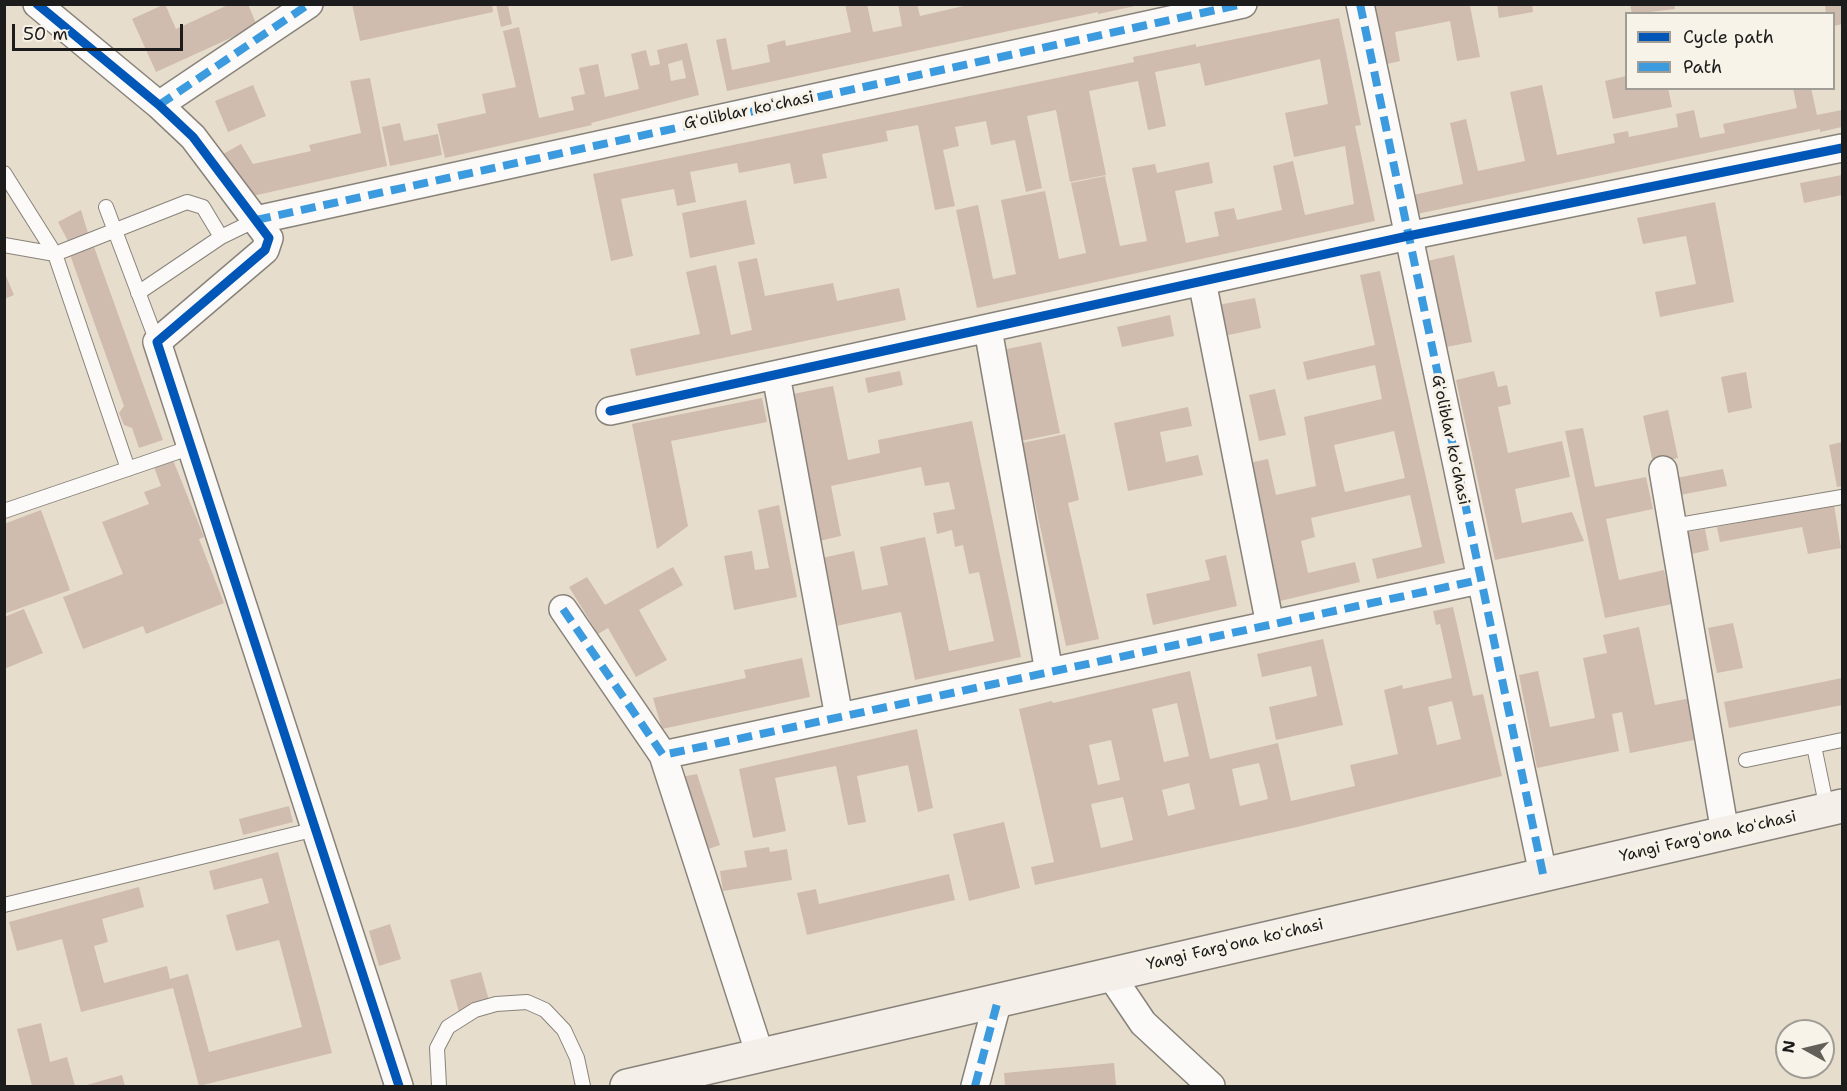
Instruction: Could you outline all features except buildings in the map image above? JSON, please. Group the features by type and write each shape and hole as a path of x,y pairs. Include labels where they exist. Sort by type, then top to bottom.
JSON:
{"main road":[{"name":"Yangi Fargʻona koʻchasi","path":"627,1086 1834,808"}],"street":[{"path":"37,4 159,105 193,137 269,238 265,250 157,342 399,1086"},
{"path":"159,105 282,12 309,4"},
{"name":"Gʻoliblar koʻchasi","path":"256,220 1243,4"},
{"name":"Gʻoliblar koʻchasi","path":"1360,4 1479,580 1543,874"},
{"path":"610,411 1408,236 1842,148"},
{"path":"1202,281 1270,625"},
{"path":"988,329 1049,672"},
{"path":"776,375 839,717"},
{"path":"1663,470 1725,833"},
{"path":"663,755 1479,580"},
{"path":"563,609 663,755 760,1055"},
{"path":"1110,974 1143,1023 1211,1086"},
{"path":"975,1086 999,1000"}],"lane":[{"path":"4,173 55,254 128,469"},
{"path":"4,245 55,254 188,202 203,207 221,237"},
{"path":"106,207 157,342"},
{"path":"138,292 221,237 256,220"},
{"path":"4,511 192,447"},
{"path":"1673,526 1842,497"},
{"path":"1746,760 1842,740"},
{"path":"1814,746 1834,808"},
{"path":"4,905 316,829"},
{"path":"439,1086 436,1048 448,1027 475,1010 496,1004 526,1002 545,1010 564,1030 577,1058 583,1086"}],"marked path":[{"path":"159,105 309,4"},
{"path":"256,220 1243,4"},
{"path":"1360,4 1543,874"},
{"path":"563,609 663,755 1479,580"},
{"path":"975,1086 998,1000"}],"cycle path":[{"path":"37,4 159,105 193,137 269,238 265,250 157,342 399,1086"},
{"path":"610,411 1408,236 1842,148"}]}
